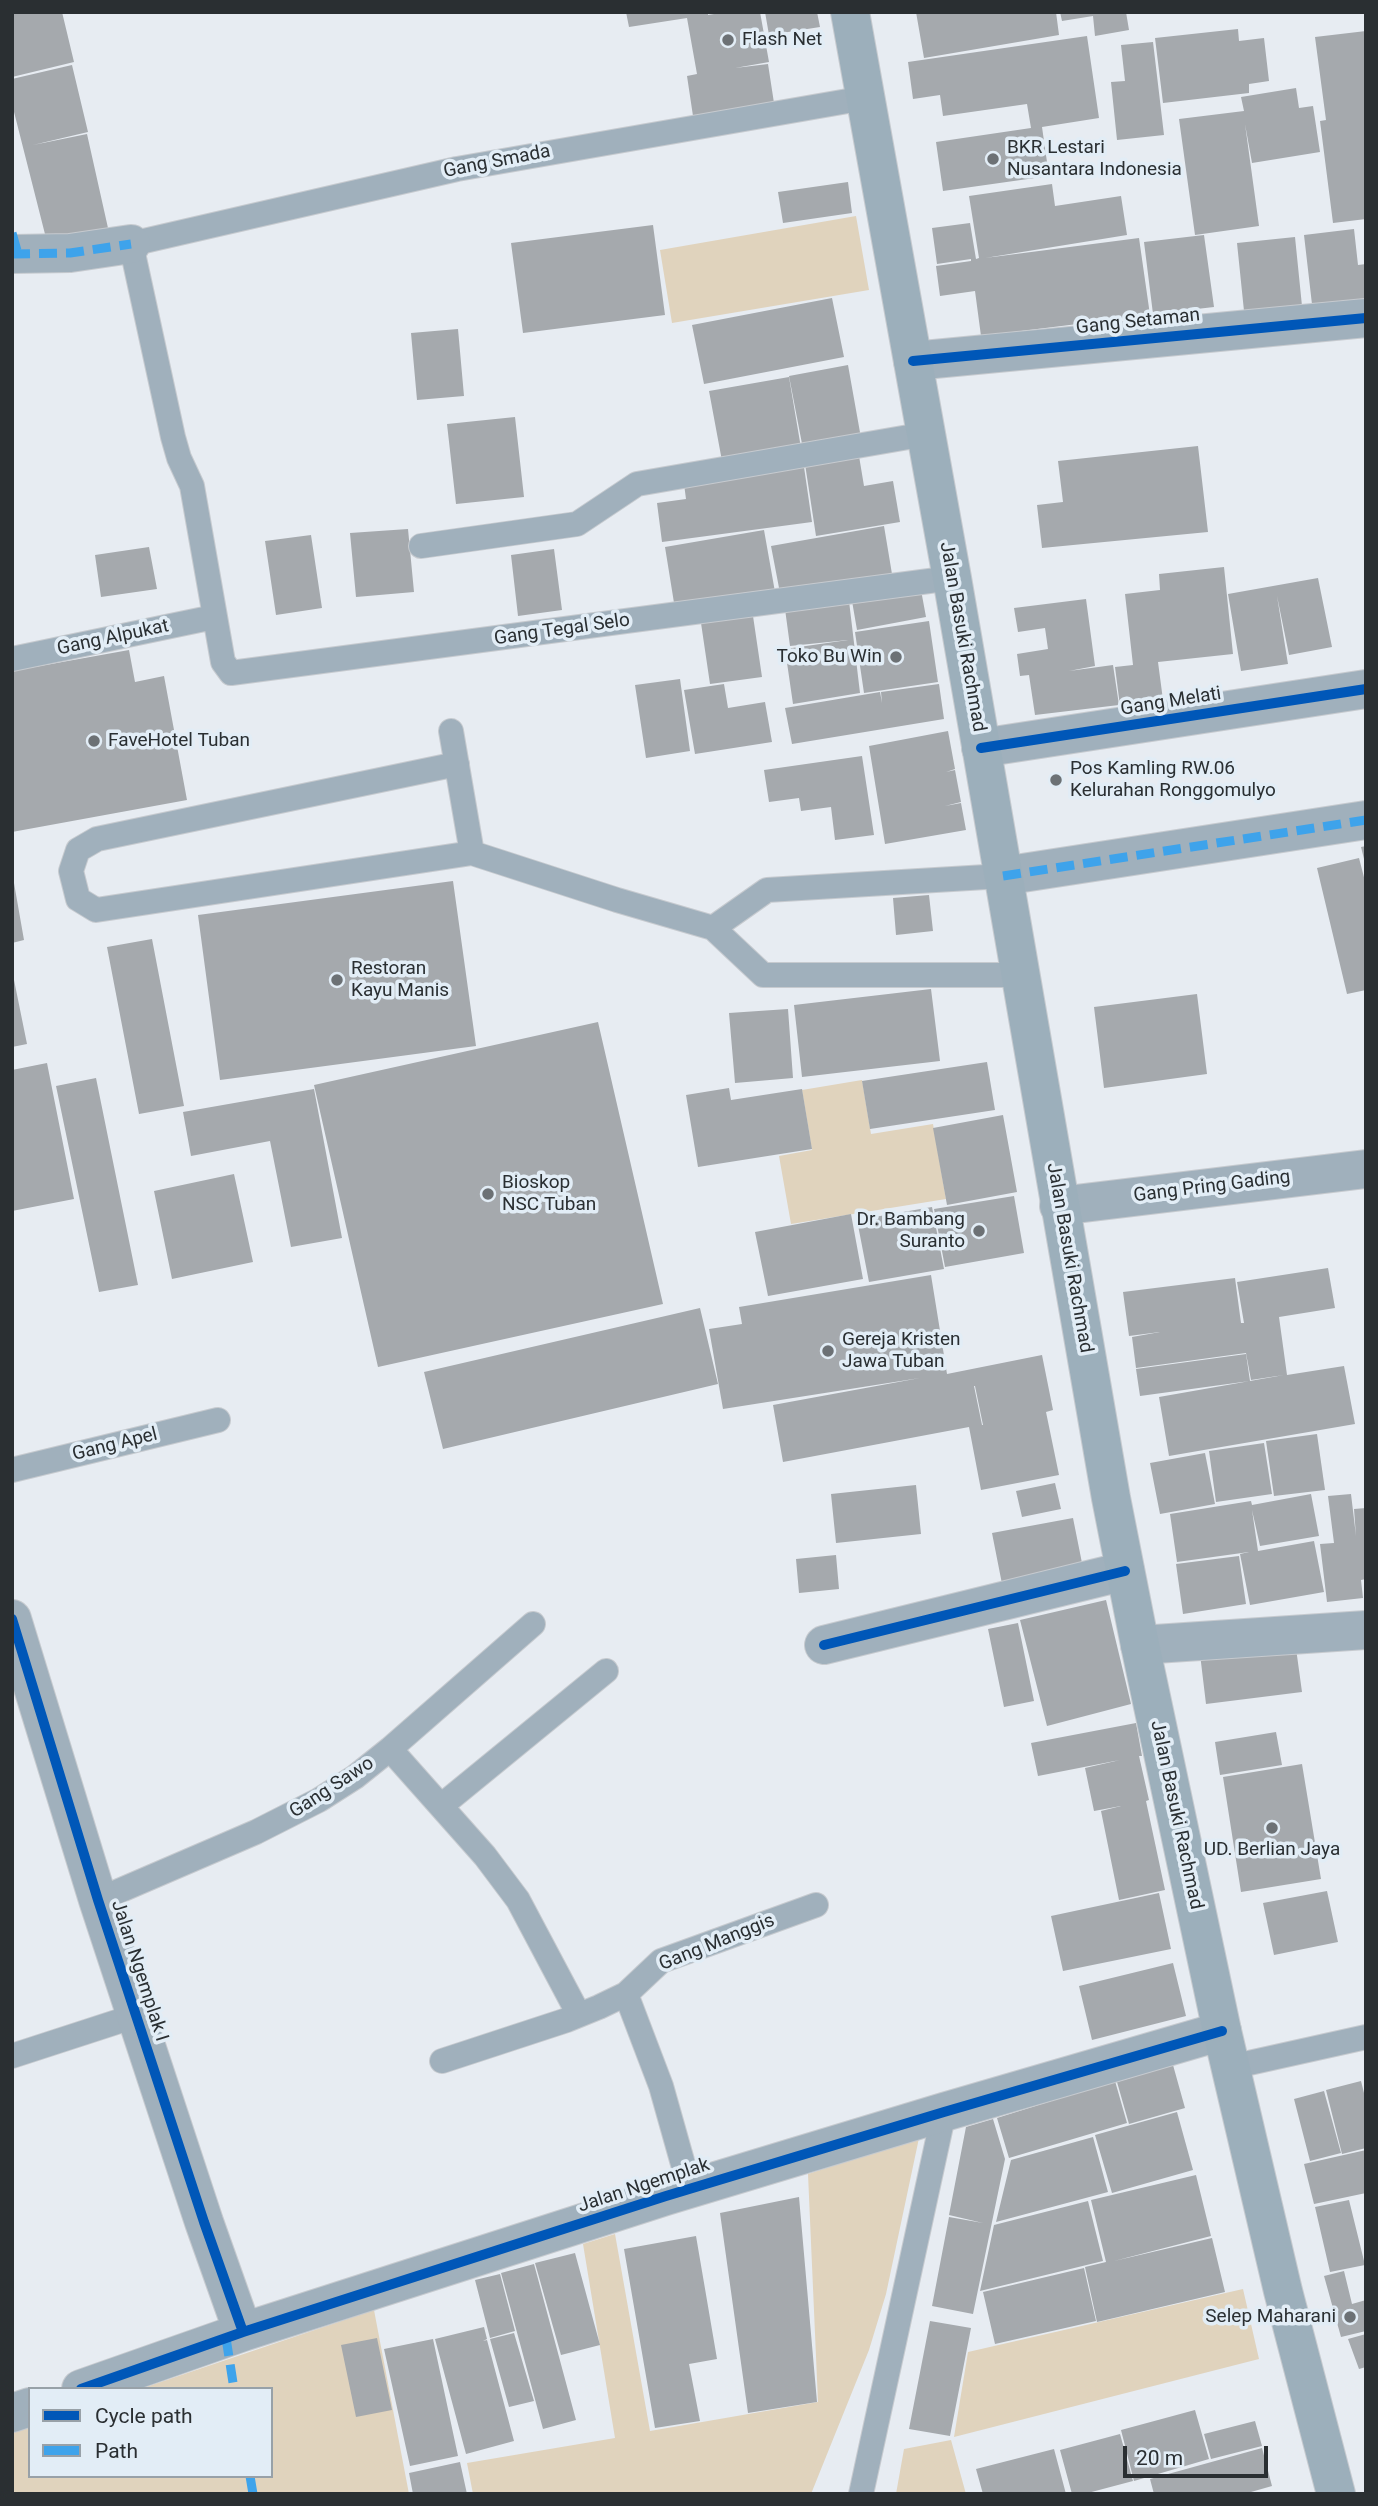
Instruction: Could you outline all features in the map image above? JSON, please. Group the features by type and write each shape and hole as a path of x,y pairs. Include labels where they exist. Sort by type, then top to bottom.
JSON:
{"main road":[{"name":"Jalan Basuki Rachmad","path":"850,12 952,578 1059,1206 1125,1571 1227,2049 1283,2291 1336,2494"}],"street":[{"path":"14,247 70,253 131,244"},
{"name":"Gang Setaman","path":"913,361 1366,318"},
{"name":"Gang Melati","path":"981,748 1366,689"},
{"path":"1003,877 1366,820"},
{"name":"Gang Pring Gading","path":"1059,1206 1366,1169"},
{"path":"824,1645 1125,1571"},
{"name":"Jalan Ngemplak I","path":"12,1619 18,1656 135,2016 243,2332"},
{"path":"1140,1645 1366,1630"},
{"name":"Jalan Ngemplak","path":"87,2387 243,2332 690,2189 944,2112 1227,2049"}],"lane":[{"name":"Gang Smada","path":"131,244 457,169 865,98"},
{"path":"131,244 178,458 192,486 214,617"},
{"path":"421,546 577,524 637,484 926,433"},
{"name":"Gang Tegal Selo","path":"214,617 224,666 231,673 239,674 952,578"},
{"name":"Gang Alpukat","path":"12,659 214,617"},
{"path":"451,731 472,853"},
{"path":"457,764 97,839 78,850 71,871 78,899 96,910 472,853 713,928 763,975 1020,975"},
{"path":"713,928 767,890 1003,877"},
{"name":"Gang Apel","path":"12,1470 218,1420"},
{"name":"Gang Sawo","path":"98,1900 257,1832 355,1777 533,1624"},
{"path":"441,1806 606,1671"},
{"path":"390,1749 485,1856 518,1900 579,2015"},
{"name":"Gang Manggis","path":"442,2061 579,2015 626,1994 661,1961 816,1905"},
{"path":"626,1994 661,2086 690,2189"},
{"path":"12,2056 135,2016"},
{"path":"1227,2049 1366,2037"},
{"path":"861,2494 944,2112"}],"shaded area":[{"path":"856,216 869,290 672,323 660,250"},
{"path":"862,1080 871,1134 933,1124 946,1199 791,1224 779,1156 812,1150 802,1090"},
{"path":"919,2138 886,2294 869,2350 811,2494 473,2494 467,2463 615,2438 583,2244 615,2234 650,2431 818,2402 808,2174"},
{"path":"1243,2289 1259,2359 954,2437 968,2352"},
{"path":"374,2310 409,2494 12,2494 12,2432 28,2427 28,2478 273,2478 273,2387 146,2387"},
{"path":"951,2440 966,2494 896,2494 904,2449"}],"building":[{"path":"12,12 62,12 74,62 12,77"},
{"path":"626,12 708,12 708,15 760,12 769,62 735,68 768,64 774,103 693,116 687,76 697,74 687,18 629,27"},
{"path":"765,12 817,12 820,27 769,35"},
{"path":"916,12 1056,12 1059,35 924,58"},
{"path":"1060,12 1126,12 1129,30 1095,36 1093,16 1062,21"},
{"path":"1238,29 1239,41 1264,38 1269,81 1249,84 1249,93 1163,103 1155,38"},
{"path":"1366,31 1366,219 1333,223 1320,121 1326,120 1315,37"},
{"path":"1087,36 1099,118 1042,127 1049,176 943,191 936,142 1031,128 1027,104 943,116 940,95 913,99 908,62"},
{"path":"1153,42 1164,135 1117,140 1111,82 1125,81 1121,45"},
{"path":"72,65 88,132 33,145 87,134 108,228 47,242 12,104 12,79"},
{"path":"1296,88 1299,108 1313,106 1320,152 1252,163 1245,124 1259,226 1195,235 1179,119 1244,111 1241,97"},
{"path":"848,182 852,213 783,223 778,192"},
{"path":"1052,184 1055,206 1121,196 1127,235 985,258 1139,238 1150,315 981,336 975,291 940,296 936,266 971,259 937,264 932,228 970,223 976,259 979,258 969,196"},
{"path":"653,225 665,315 523,333 511,243"},
{"path":"1354,229 1358,265 1366,264 1366,307 1313,313 1304,235"},
{"path":"1204,235 1214,307 1153,314 1144,242"},
{"path":"1295,237 1302,306 1244,311 1237,243"},
{"path":"832,298 844,357 704,384 692,325"},
{"path":"458,329 464,396 417,400 411,333"},
{"path":"848,365 861,438 803,449 789,376"},
{"path":"789,377 801,448 722,461 709,391"},
{"path":"515,417 524,497 456,504 447,424"},
{"path":"1198,446 1208,532 1042,548 1037,505 1063,502 1058,461"},
{"path":"859,456 864,486 893,481 900,522 816,536 805,464"},
{"path":"804,467 812,522 662,542 657,503 686,499 684,484"},
{"path":"884,526 892,574 780,593 771,546"},
{"path":"408,529 414,592 356,597 350,533"},
{"path":"764,530 775,592 675,609 665,547"},
{"path":"311,535 322,608 276,615 265,541"},
{"path":"149,547 157,589 101,597 95,555"},
{"path":"554,549 562,610 518,616 511,555"},
{"path":"1224,567 1233,654 1158,662 1163,700 1120,706 1115,667 1133,665 1125,594 1160,590 1159,574"},
{"path":"1318,578 1332,647 1289,655 1277,596 1288,664 1241,671 1228,594"},
{"path":"921,590 926,617 857,630 852,601"},
{"path":"1086,599 1095,666 1069,671 1113,665 1119,705 1035,715 1029,675 1020,676 1017,654 1048,649 1045,628 1018,632 1014,608"},
{"path":"849,601 860,693 793,704 785,649 848,640 790,646 785,609"},
{"path":"753,616 762,677 710,684 701,623"},
{"name":"Toko Bu Win","path":"929,621 938,682 864,693 855,632"},
{"name":"FaveHotel Tuban","path":"129,650 135,682 164,676 187,800 12,832 12,671"},
{"path":"680,679 690,751 646,758 635,685"},
{"path":"724,684 728,708 765,702 772,742 695,754 684,690"},
{"path":"939,684 944,719 792,744 785,708 880,692 882,703 881,692"},
{"path":"948,731 955,769 946,772 955,770 961,802 945,806 961,803 966,830 885,844 869,746"},
{"path":"862,756 874,835 835,840 831,807 801,811 799,798 769,802 764,770"},
{"path":"1366,846 1366,863 1365,863 1361,847"},
{"path":"1359,858 1366,885 1366,990 1347,994 1317,868"},
{"name":"Restoran Kayu Manis","path":"453,881 476,1046 220,1080 198,915"},
{"path":"14,883 24,940 12,943 12,884"},
{"path":"929,895 933,931 896,935 893,898"},
{"path":"152,939 184,1106 139,1114 107,947"},
{"path":"12,970 27,1044 12,1047"},
{"path":"931,989 940,1061 802,1077 794,1005"},
{"path":"1197,994 1207,1074 1104,1088 1094,1007"},
{"path":"788,1009 793,1078 735,1083 729,1013"},
{"name":"Bioskop NSC Tuban","path":"598,1022 663,1304 378,1367 314,1085"},
{"path":"987,1062 995,1110 870,1129 862,1081"},
{"path":"47,1063 74,1199 12,1211 12,1070"},
{"path":"96,1078 138,1285 99,1292 56,1086"},
{"path":"729,1088 731,1100 802,1089 812,1149 698,1167 686,1095"},
{"path":"314,1089 342,1238 291,1247 270,1141 191,1156 183,1112"},
{"path":"1003,1115 1017,1192 947,1205 933,1128"},
{"path":"234,1174 253,1262 172,1279 154,1191"},
{"name":"Dr. Bambang Suranto","path":"1014,1196 1024,1253 945,1267 934,1209"},
{"path":"932,1207 944,1269 869,1282 857,1220"},
{"path":"851,1214 863,1279 768,1296 755,1232"},
{"path":"1328,1268 1335,1308 1279,1317 1287,1375 1344,1366 1355,1424 1169,1456 1159,1397 1284,1375 1251,1380 1246,1353 1136,1368 1132,1337 1160,1332 1129,1336 1123,1292 1235,1278 1241,1323 1244,1323 1237,1282"},
{"path":"931,1275 947,1374 1042,1355 1053,1410 1046,1412 1059,1475 981,1490 969,1427 783,1462 773,1405 920,1378 723,1409 709,1329 742,1324 739,1307","holes":["974,1386 975,1386 983,1425"]},
{"path":"700,1308 718,1384 443,1449 424,1372"},
{"path":"1246,1354 1250,1381 1140,1396 1136,1369"},
{"path":"1317,1434 1325,1490 1274,1496 1266,1441"},
{"path":"1264,1443 1272,1494 1216,1502 1209,1451"},
{"path":"1205,1453 1215,1504 1160,1514 1150,1463"},
{"path":"1055,1483 1061,1509 1022,1517 1016,1491"},
{"path":"916,1485 921,1534 836,1543 831,1494"},
{"path":"1311,1494 1319,1536 1260,1546 1252,1510 1258,1551 1314,1541 1324,1592 1250,1605 1240,1554 1249,1552 1177,1562 1170,1514 1251,1501 1252,1505"},
{"path":"1351,1494 1356,1536 1354,1509 1366,1508 1366,1579 1361,1580 1363,1598 1327,1602 1320,1544 1334,1543 1328,1496"},
{"path":"1073,1518 1084,1573 1003,1589 992,1533"},
{"path":"836,1555 839,1589 799,1593 796,1559"},
{"path":"1239,1556 1246,1604 1183,1614 1176,1564"},
{"path":"1106,1600 1131,1704 1047,1726 1020,1620"},
{"path":"1018,1623 1034,1701 1004,1707 988,1629"},
{"path":"1295,1641 1302,1692 1206,1704 1200,1654"},
{"path":"1136,1723 1142,1756 1139,1756 1149,1800 1146,1801 1165,1890 1119,1900 1101,1811 1121,1806 1094,1811 1085,1768 1120,1760 1038,1776 1031,1743"},
{"path":"1276,1732 1282,1765 1220,1775 1215,1742"},
{"name":"UD. Berlian Jaya","path":"1302,1764 1321,1879 1241,1892 1223,1777"},
{"path":"1327,1891 1338,1942 1274,1955 1263,1903"},
{"path":"1159,1893 1171,1949 1063,1971 1051,1916"},
{"path":"1173,1963 1186,2016 1092,2040 1079,1986"},
{"path":"1173,2065 1185,2108 1129,2124 1117,2082"},
{"path":"1115,2081 1127,2123 1009,2158 997,2118"},
{"path":"1361,2081 1366,2101 1366,2148 1342,2154 1326,2090"},
{"path":"1324,2091 1341,2153 1310,2161 1294,2099"},
{"path":"1177,2112 1193,2170 1112,2193 1095,2135"},
{"path":"993,2119 1005,2159 973,2314 932,2306 949,2217 983,2223 949,2215 966,2127"},
{"path":"1093,2137 1108,2192 996,2222 1011,2160"},
{"path":"1366,2150 1366,2193 1314,2204 1304,2164"},
{"path":"1196,2175 1211,2236 1114,2261 1212,2238 1225,2292 1097,2322 1085,2267 1106,2262 1091,2200"},
{"path":"799,2197 817,2402 748,2413 720,2213"},
{"path":"1349,2200 1365,2265 1330,2272 1315,2207"},
{"path":"1088,2201 1103,2261 980,2291 994,2225"},
{"path":"696,2236 717,2359 689,2364 700,2421 655,2428 624,2249"},
{"path":"575,2253 600,2345 561,2355 535,2263"},
{"path":"534,2264 576,2420 543,2429 501,2273"},
{"path":"1084,2268 1096,2321 995,2344 983,2292"},
{"name":"Selep Maharani","path":"1344,2271 1352,2304 1366,2300 1366,2331 1341,2337 1324,2276"},
{"path":"500,2274 515,2331 490,2338 475,2280"},
{"path":"930,2321 971,2328 950,2436 909,2429"},
{"path":"484,2327 487,2339 483,2341 487,2340 514,2441 466,2454 435,2339"},
{"path":"514,2333 534,2401 509,2407 490,2339"},
{"path":"1366,2334 1366,2367 1359,2369 1348,2339"},
{"path":"377,2338 392,2410 356,2417 341,2345"},
{"path":"433,2339 458,2456 410,2466 384,2349"},
{"path":"1195,2410 1209,2459 1134,2481 1121,2430"},
{"path":"1255,2421 1262,2446 1211,2459 1204,2434"},
{"path":"1120,2434 1133,2481 1084,2494 1072,2494 1060,2450"},
{"path":"1262,2448 1272,2486 1244,2494 1154,2494 1150,2479"},
{"path":"1054,2449 1066,2494 983,2494 976,2469"},
{"path":"460,2462 467,2494 413,2494 409,2473"}],"marked path":[{"path":"12,233 18,254"},
{"path":"12,254 70,253 131,244"},
{"path":"1003,876 1366,820"},
{"path":"226,2338 234,2387"},
{"path":"250,2478 253,2494"}],"cycle path":[{"path":"913,361 1366,318"},
{"path":"981,748 1366,689"},
{"path":"824,1645 1125,1571"},
{"path":"12,1619 98,1900 243,2332"},
{"path":"87,2387 243,2332 666,2196 1222,2031"}],"place":[{"name":"Flash Net","path":"728,40"},
{"name":"BKR Lestari Nusantara Indonesia","path":"993,159"},
{"name":"Toko Bu Win","path":"896,657"},
{"name":"FaveHotel Tuban","path":"94,741"},
{"name":"Pos Kamling RW.06 Kelurahan Ronggomulyo","path":"1056,780"},
{"name":"Restoran Kayu Manis","path":"337,980"},
{"name":"Bioskop NSC Tuban","path":"488,1194"},
{"name":"Dr. Bambang Suranto","path":"979,1231"},
{"name":"Gereja Kristen Jawa Tuban","path":"828,1351"},
{"name":"UD. Berlian Jaya","path":"1272,1828"},
{"name":"Selep Maharani","path":"1350,2317"}]}
